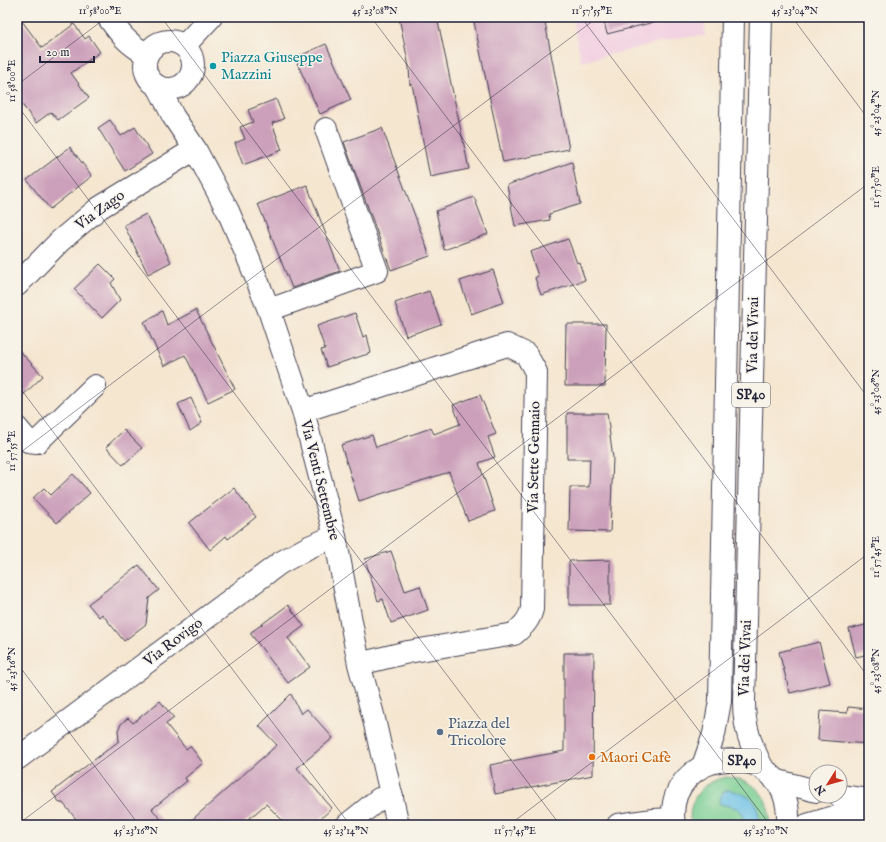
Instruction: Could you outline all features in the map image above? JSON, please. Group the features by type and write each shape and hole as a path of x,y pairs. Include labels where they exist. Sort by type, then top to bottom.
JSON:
{"street":[{"path":"108,17 122,37 131,46 146,54"},
{"path":"184,46 211,17"},
{"name":"Via dei Vivai","path":"703,766 714,734 720,702 733,17"},
{"name":"Via dei Vivai","path":"761,17 744,721 750,743 769,774"},
{"path":"163,41 178,42 184,46 193,59 193,67 187,81 184,101 195,149 173,116 160,88 148,77 144,62 146,54 150,48 163,41"},
{"path":"160,88 175,89 187,81"},
{"path":"269,310 377,271 326,129"},
{"name":"Via Zago","path":"17,285 60,241 99,208 195,149"},
{"name":"Via Venti Settembre","path":"195,149 228,211 269,310 303,411 335,536 359,664 373,715 398,825"},
{"name":"Via Sette Gennaio","path":"303,411 507,344 526,354 536,372 532,609 530,618 514,634 408,652 359,664"},
{"path":"17,428 28,441 37,442 95,386"},
{"name":"Via Rovigo","path":"17,759 280,563 309,547 335,536"},
{"name":"SP40","path":"674,822 675,803 680,788 691,775 703,766 718,760 733,759 748,762 769,774 784,794 789,811 788,825"},
{"path":"769,774 808,788"},
{"path":"347,825 379,799 392,796"},
{"path":"848,797 869,800"},
{"path":"807,825 844,814 869,812"},
{"path":"618,825 653,820 674,822"}],"shaded area":[{"path":"572,17 705,17 705,36 681,37 581,62"}],"green space":[{"path":"726,777 745,781 753,785 759,791 767,806 769,825 691,825 691,808 698,793 710,783"}],"water":[{"path":"729,790 752,799 759,814 759,822 756,825 739,825 743,819 743,815 739,809 720,804 719,799 721,795"}],"building":[{"path":"17,17 19,17 42,48 74,24 85,39 89,36 100,52 71,73 89,98 58,120 51,112 36,123 17,98"},
{"path":"399,17 437,17 469,169 430,177 412,84 410,85 409,67"},
{"path":"473,17 544,17 569,149 503,162"},
{"path":"603,17 653,17 654,22 607,34"},
{"path":"326,44 351,100 320,114 295,58"},
{"path":"276,99 284,119 272,123 282,150 243,165 235,143 245,139 240,127 253,122 248,110"},
{"path":"110,120 121,136 135,127 152,154 125,171 98,128"},
{"path":"382,128 430,256 391,270 344,142"},
{"path":"70,147 92,176 50,209 27,180"},
{"path":"572,162 580,204 549,214 550,220 515,226 507,185"},
{"path":"307,185 340,271 292,288 258,204"},
{"path":"474,197 488,234 444,250 436,211"},
{"path":"146,214 171,262 148,274 124,225"},
{"path":"568,239 577,263 579,262 585,280 541,295 535,278 538,276 530,252"},
{"path":"100,264 115,279 111,283 120,300 102,318 74,289"},
{"path":"493,270 504,302 471,314 460,281"},
{"path":"429,291 441,324 406,336 395,303"},
{"path":"196,310 235,389 208,402 185,355 164,366 144,322 162,311 167,325"},
{"path":"355,313 363,337 367,335 371,353 327,367 321,350 325,349 317,326"},
{"path":"566,324 606,324 605,386 565,386"},
{"path":"17,348 43,376 17,401"},
{"path":"480,395 496,434 488,437 495,457 479,463 495,511 468,521 449,472 359,501 341,445 372,435 376,447 431,428 434,434 460,424 453,405"},
{"path":"191,398 202,423 190,431 178,404"},
{"path":"567,413 607,413 613,458 610,532 569,531 570,487 589,487 590,459 567,459"},
{"path":"124,430 142,448 123,465 106,447"},
{"path":"73,474 90,493 57,523 33,498 44,488 51,495"},
{"path":"234,488 256,517 228,539 226,536 210,550 189,523"},
{"path":"391,551 405,591 420,586 428,610 391,623 383,599 378,601 365,559"},
{"path":"610,560 610,605 569,605 569,561"},
{"path":"139,565 159,590 149,598 146,624 124,641 102,614 99,617 88,604"},
{"path":"288,605 304,626 288,638 310,667 288,683 250,633"},
{"path":"869,624 869,654 856,657 849,629"},
{"path":"819,642 830,683 790,693 779,652"},
{"path":"564,653 594,653 593,775 495,794 490,765 564,751"},
{"path":"291,694 301,714 307,709 333,738 297,768 332,808 314,825 287,825 266,804 242,825 186,825 277,745 259,726"},
{"path":"160,701 174,718 166,724 186,749 190,746 203,763 185,778 187,781 152,809 166,825 81,825 63,803 60,803 52,792 119,741 118,730 121,724 128,718 133,723"},
{"path":"848,707 869,709 867,744 818,740 820,711 847,713"}],"place":[{"name":"Piazza Giuseppe Mazzini","path":"213,66"},
{"name":"Piazza del Tricolore","path":"440,732"},
{"name":"Maori Cafè","path":"592,757"}]}
